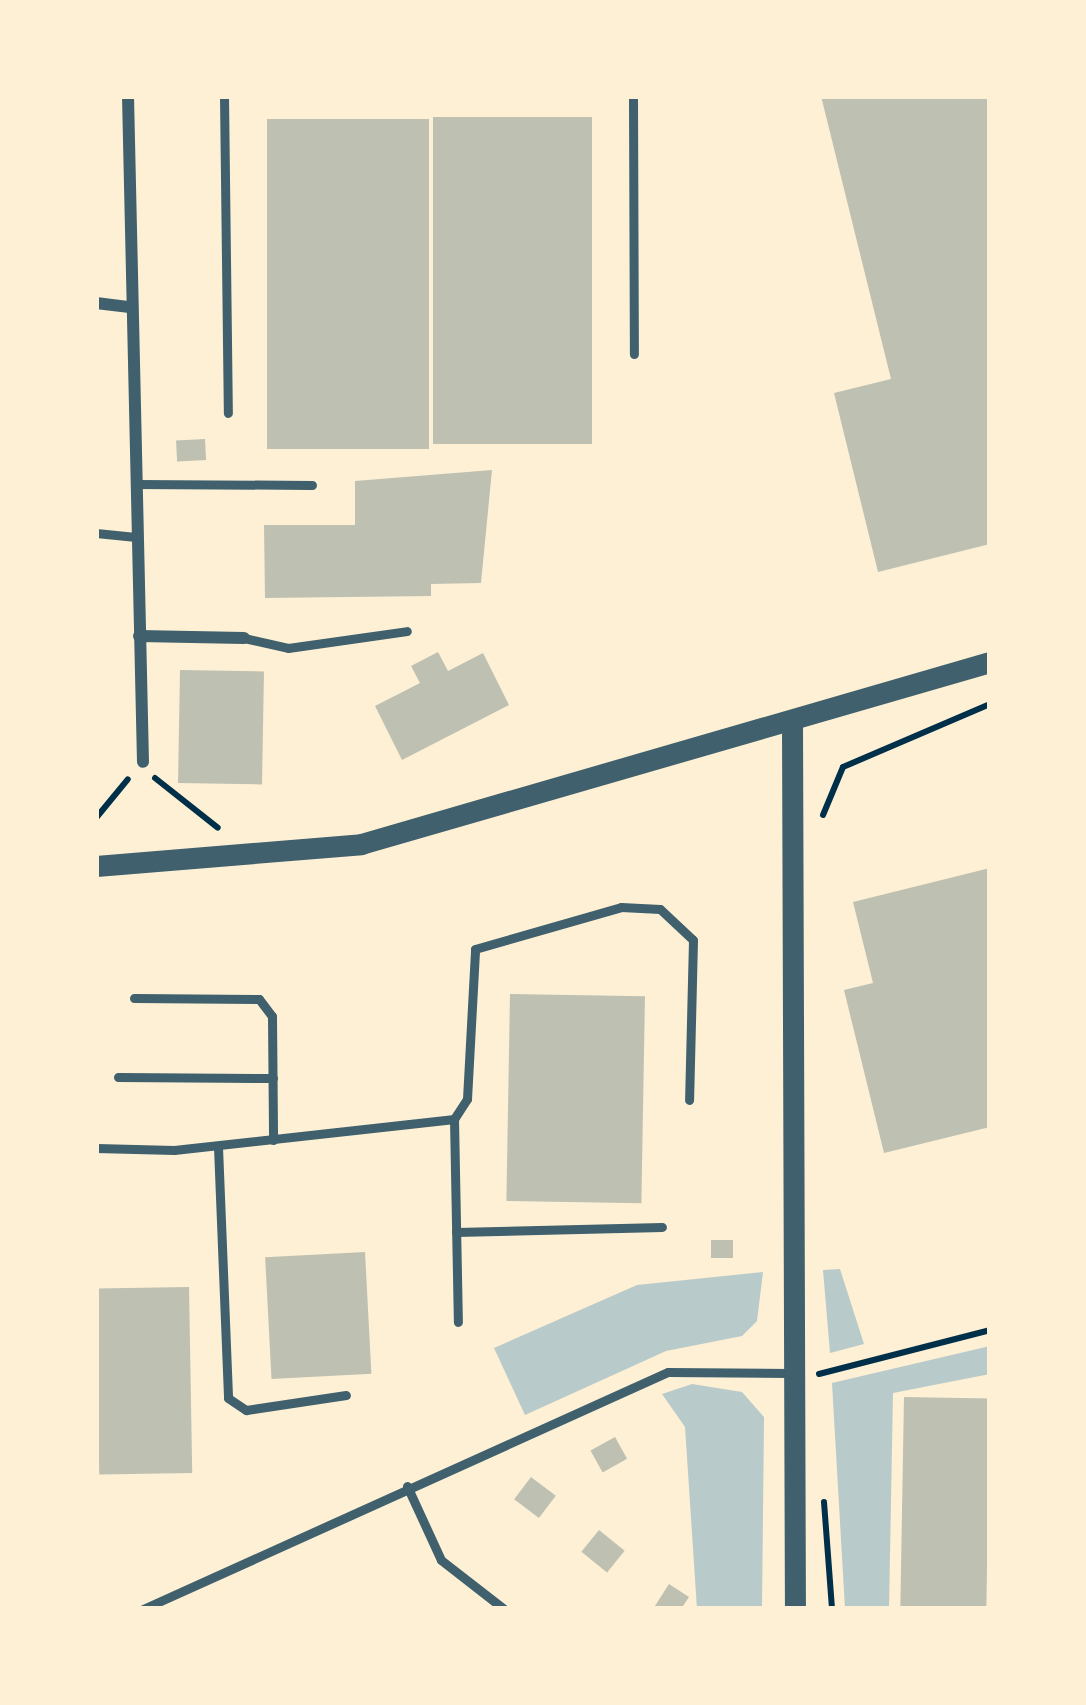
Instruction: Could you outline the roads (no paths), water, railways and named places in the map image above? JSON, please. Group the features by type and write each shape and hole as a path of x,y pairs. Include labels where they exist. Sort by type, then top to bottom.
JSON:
{"street":[{"path":"128,96 143,762"},
{"path":"96,303 130,307"},
{"path":"139,636 244,638"},
{"path":"96,866 361,844 990,662"},
{"path":"792,722 796,834 791,1373 795,1609"}],"lane":[{"path":"224,96 228,413"},
{"path":"633,96 634,354"},
{"path":"135,484 312,484"},
{"path":"96,533 136,537"},
{"path":"244,638 288,648 407,631"},
{"path":"458,1322 454,1120 467,1099 475,949 621,907 660,909 693,940 689,1100"},
{"path":"134,998 259,999 272,1016 273,1140"},
{"path":"118,1076 272,1078"},
{"path":"96,1148 218,1147 454,1120"},
{"path":"218,1147 228,1398 246,1411 346,1395"},
{"path":"456,1232 662,1227"},
{"path":"143,1609 668,1372 791,1373"},
{"path":"407,1486 441,1561 503,1609"}]}
